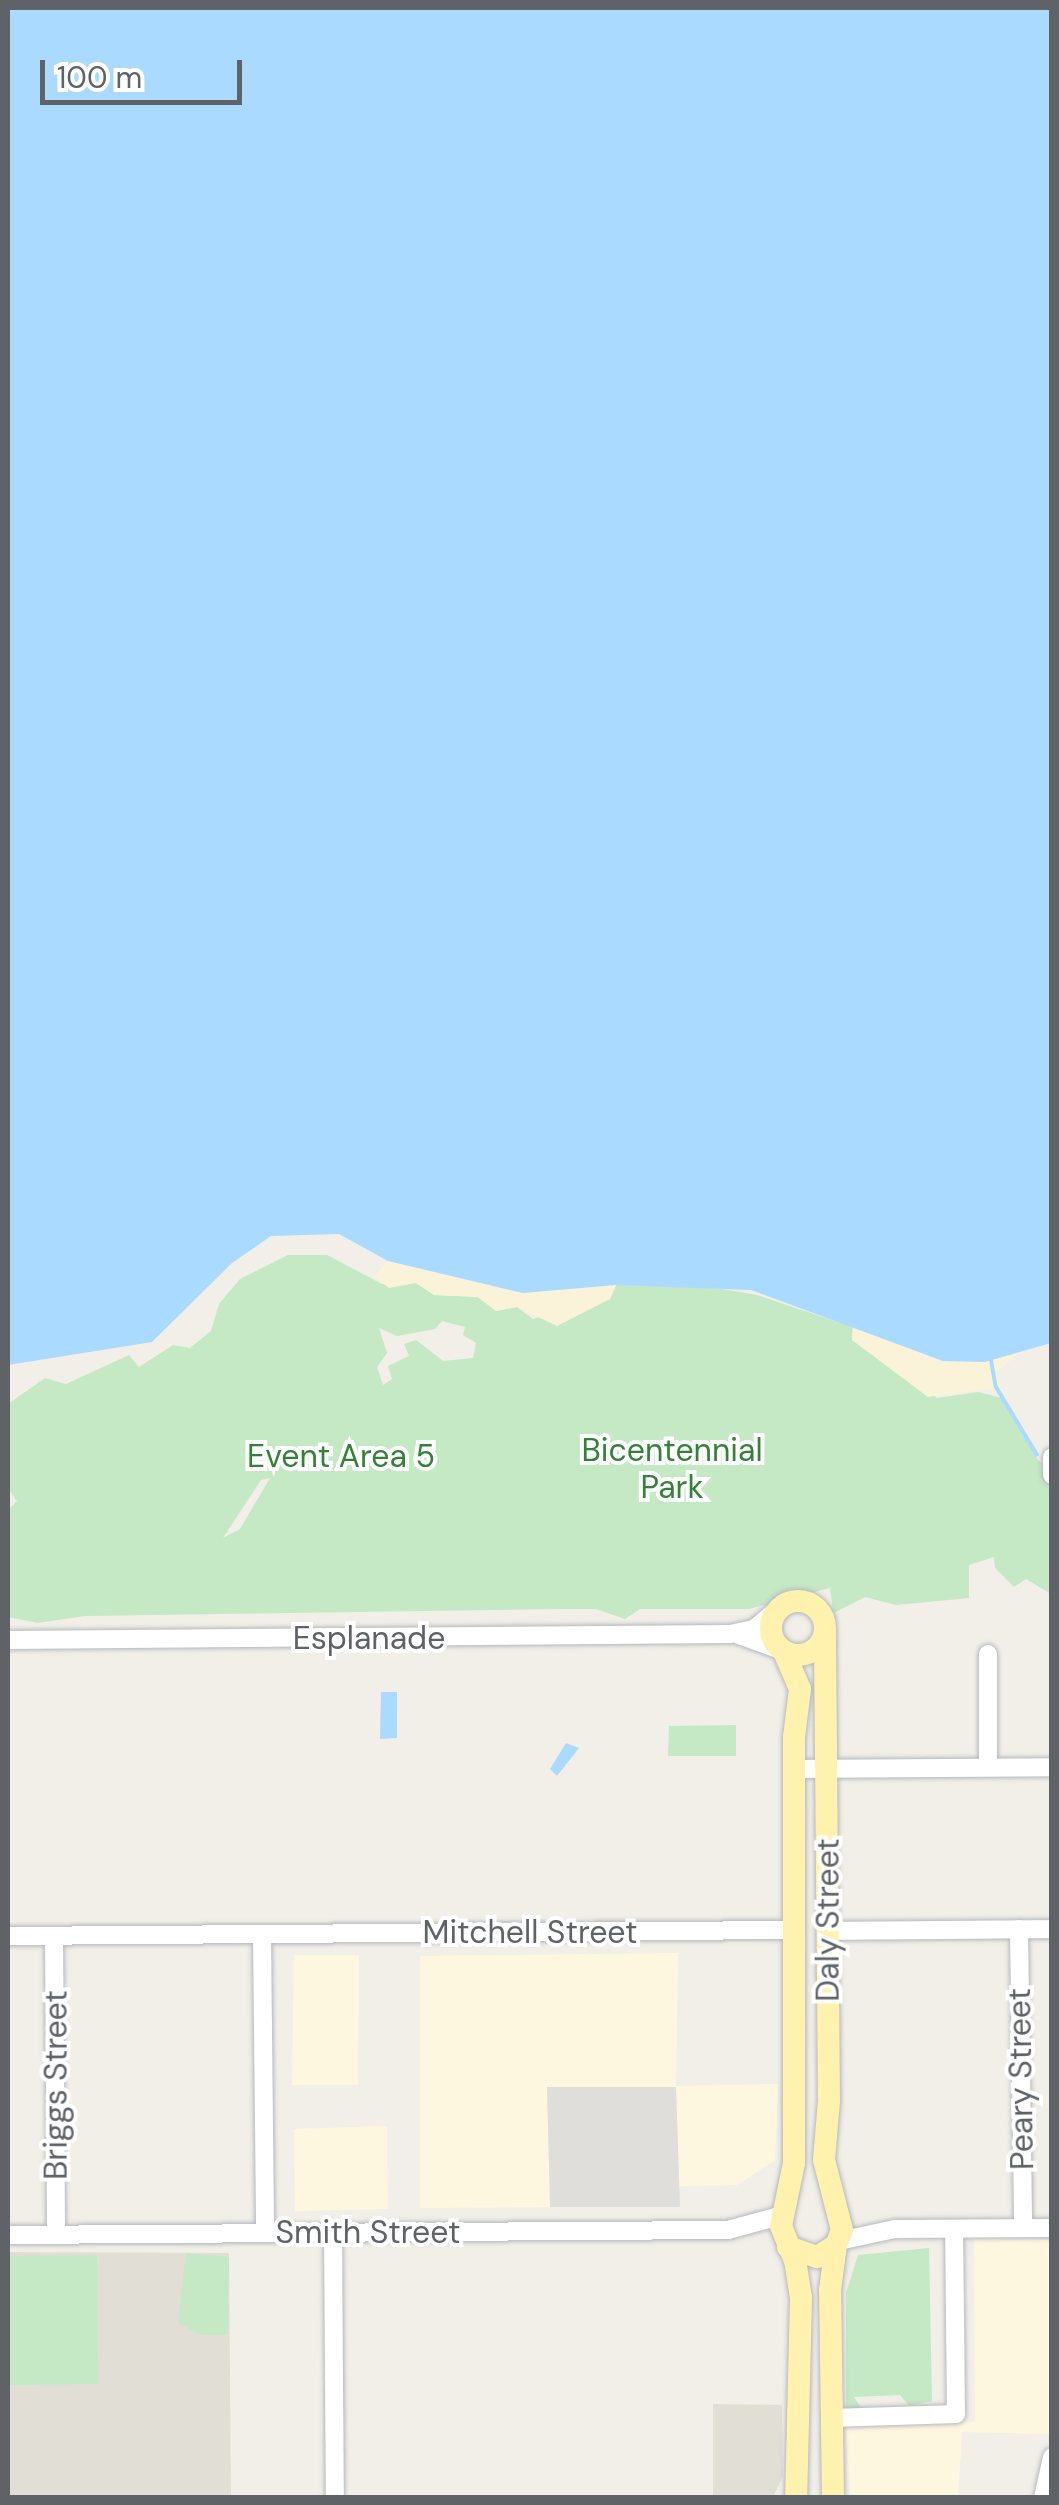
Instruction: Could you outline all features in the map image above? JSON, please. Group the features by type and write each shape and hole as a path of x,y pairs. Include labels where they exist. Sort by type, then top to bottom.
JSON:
{"main road":[{"path":"779,1608 795,1601 812,1605 825,1630 807,1654 782,1651"},
{"name":"Daly Street","path":"779,1608 770,1626 800,1689 795,1769 794,2163 784,2212"},
{"name":"Daly Street","path":"825,1630 828,1930 824,2160 838,2211"},
{"name":"Mitchell Street","path":"794,1930 828,1930"},
{"path":"796,2498 801,2298 786,2245 784,2212 808,2196 838,2211 830,2290 834,2498"},
{"path":"786,2245 812,2258 837,2243"}],"street":[{"path":"1052,1457 1052,1476"},
{"name":"Esplanade","path":"8,1640 730,1634 754,1629 779,1608"},
{"name":"Esplanade","path":"730,1634 782,1651"},
{"path":"988,1654 988,1765"},
{"path":"795,1769 1052,1767"},
{"name":"Peary Street","path":"1019,1929 1024,2228"},
{"name":"Mitchell Street","path":"828,1930 1052,1929"},
{"name":"Mitchell Street","path":"8,1936 794,1930"},
{"path":"262,1934 265,2232"},
{"name":"Briggs Street","path":"54,1936 56,2234"},
{"path":"838,2211 895,2229"},
{"name":"Smith Street","path":"728,2230 784,2212"},
{"path":"837,2243 895,2229 1052,2228"},
{"path":"832,2418 956,2414 954,2229"},
{"name":"Smith Street","path":"8,2235 728,2230 786,2245"},
{"path":"333,2232 335,2498"},
{"path":"1043,2498 1052,2457"}],"shaded area":[{"path":"678,1953 676,2086 778,2084 775,2160 737,2185 679,2186 676,2087 547,2088 550,2207 420,2208 420,1956"},
{"path":"294,1955 359,1955 358,2085 292,2085"},
{"path":"547,2087 676,2087 680,2207 550,2207"},
{"path":"387,2126 388,2209 295,2211 294,2129"},
{"path":"974,2239 1051,2240 1049,2434 962,2432 958,2497 850,2497 846,2427 975,2422"},
{"path":"8,2252 229,2253 231,2497 8,2498"},
{"path":"713,2404 782,2405 783,2476 773,2497 713,2497"}],"green space":[{"name":"Bicentennial Park","path":"288,1255 327,1255 382,1284 416,1283 434,1295 478,1297 496,1311 517,1307 533,1319 610,1299 616,1285 704,1286 757,1295 853,1327 852,1340 937,1398 978,1392 1002,1398 1038,1460 1051,1469 1051,1594 1026,1579 1014,1587 995,1568 994,1557 969,1565 969,1598 896,1605 865,1597 834,1613 835,1625 830,1588 749,1609 640,1609 625,1619 596,1609 85,1616 38,1623 8,1617 8,1510 17,1501 8,1489 8,1404 45,1378 66,1384 129,1355 139,1367 173,1345 190,1348 211,1331 219,1304 240,1279","holes":["442,1321 465,1327 463,1335 476,1343 473,1358 443,1361 416,1340 404,1344 409,1356 388,1366 392,1379 383,1385 377,1367 387,1353 379,1328 397,1336 435,1329","270,1478 240,1529 223,1538 261,1480"]},
{"path":"736,1725 736,1756 668,1756 669,1726"},
{"path":"929,2248 932,2401 909,2406 900,2395 854,2397 862,2409 846,2416 846,2293 858,2255"},
{"path":"186,2253 229,2257 228,2335 202,2335 178,2323"},
{"path":"97,2255 98,2384 8,2385 8,2256"}],"sand":[{"path":"388,1261 523,1293 616,1285 610,1299 557,1326 517,1307 496,1311 478,1297 434,1295 416,1283 389,1288 374,1277"},
{"path":"853,1327 943,1361 1018,1354 996,1372 1001,1387 928,1397 852,1340"}],"water":[{"path":"8,8 1051,8 1051,1343 985,1362 943,1361 751,1290 616,1285 523,1293 388,1261 339,1234 271,1236 232,1263 152,1342 8,1365"},
{"path":"381,1692 397,1692 397,1738 380,1739"},
{"path":"566,1743 579,1748 557,1776 550,1769"}],"waterway":[{"path":"991,1360 996,1387 1037,1455"}],"park label":[{"name":"Event Area 5","path":"341,1456"}]}
